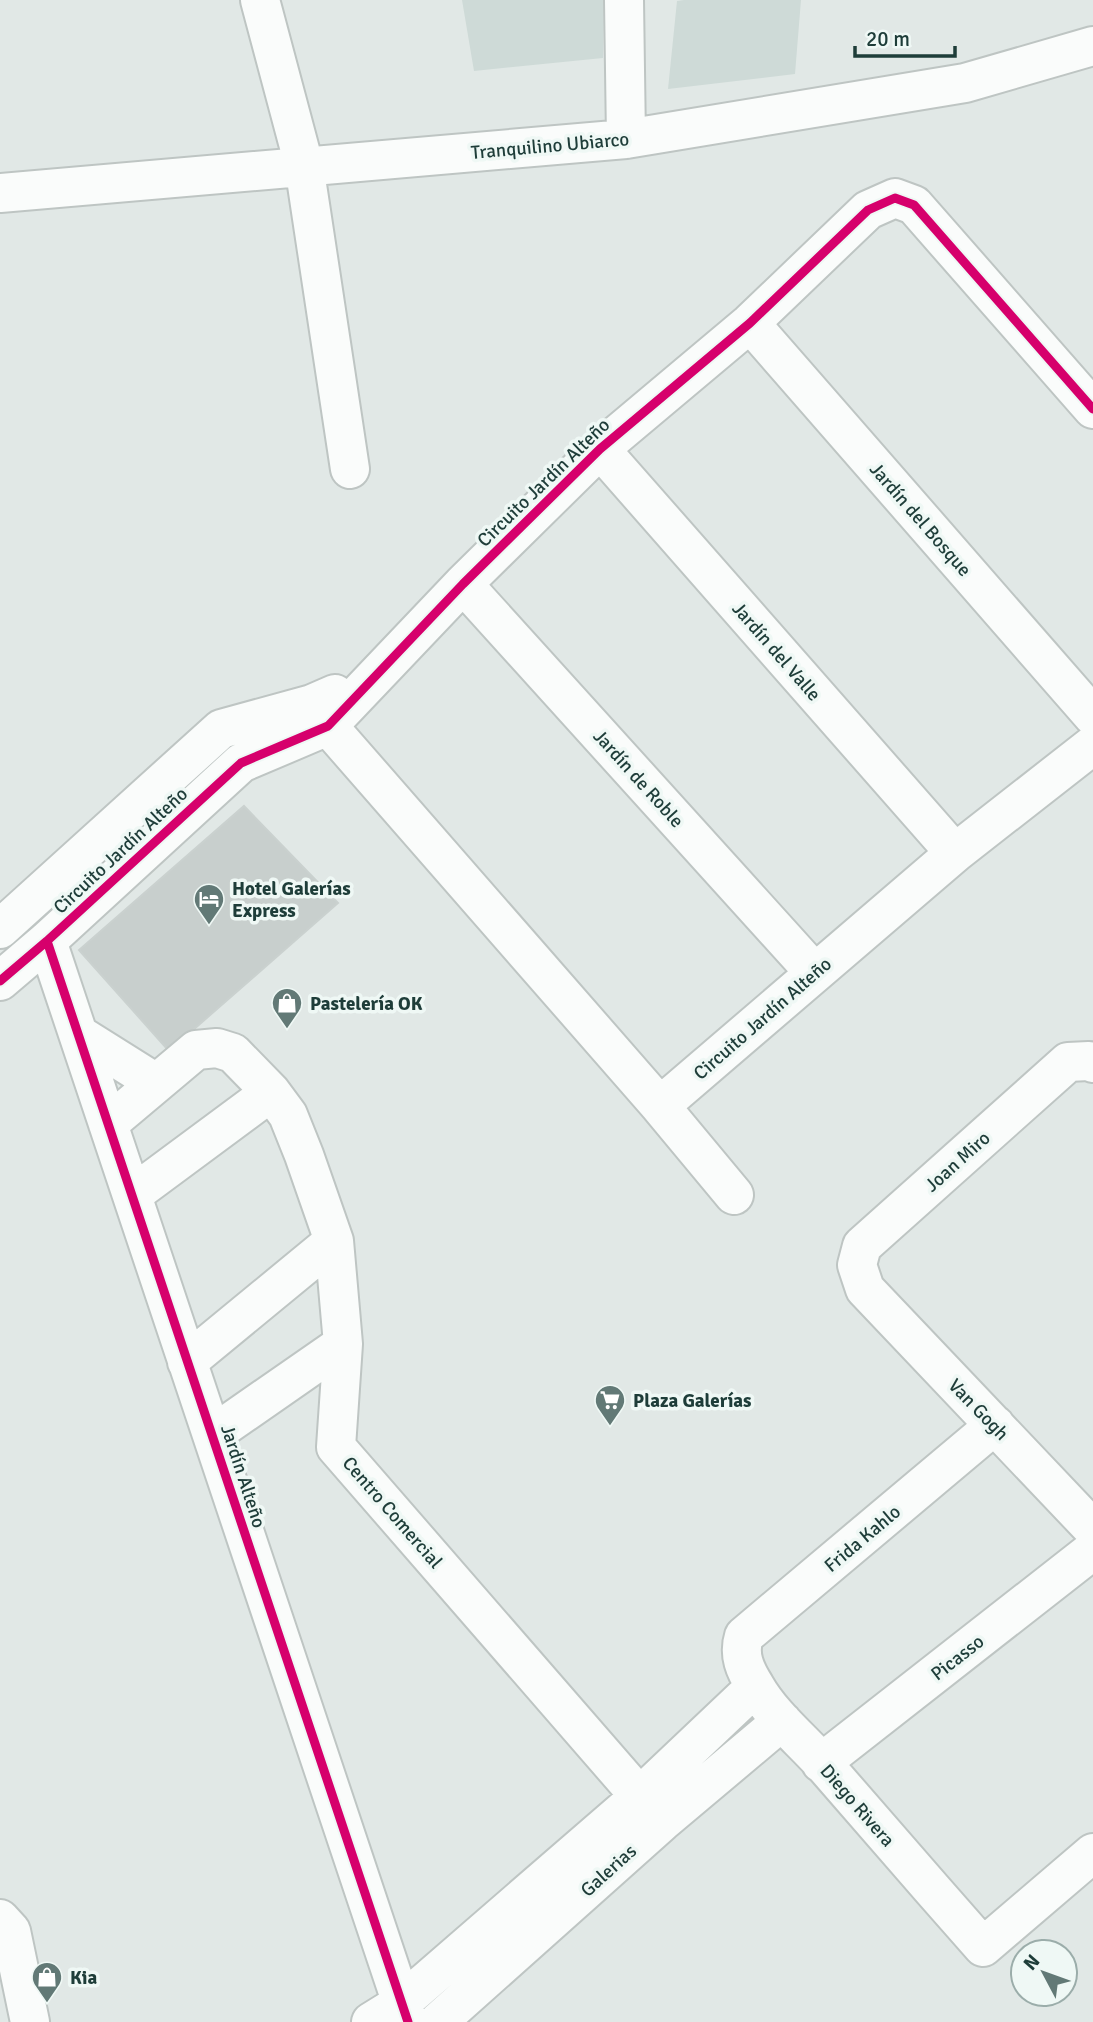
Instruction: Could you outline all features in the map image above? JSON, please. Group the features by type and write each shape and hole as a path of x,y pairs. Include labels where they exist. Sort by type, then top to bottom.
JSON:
{"street":[{"path":"260,0 304,166 350,469"},
{"path":"624,0 626,139"},
{"name":"Tranquilino Ubiarco","path":"0,193 626,139 965,83 1093,46"},
{"name":"Circuito Jardín Alteño","path":"0,981 240,763 320,715 374,678 463,584 600,449 750,323 868,210 895,198 914,205 1093,409"},
{"name":"Jardín del Bosque","path":"750,323 1093,716"},
{"name":"Jardín del Valle","path":"600,449 955,853"},
{"name":"Jardín de Roble","path":"463,584 815,973"},
{"path":"320,715 734,1195"},
{"name":"Circuito Jardín Alteño","path":"0,929 221,729 320,715"},
{"path":"221,729 240,763"},
{"name":"Circuito Jardín Alteño","path":"660,1106 955,853 1093,745"},
{"name":"Jardín Alteño","path":"47,941 212,1435 393,2016 651,1809 748,1672"},
{"path":"78,1034 156,1083"},
{"name":"Centro Comercial","path":"108,1124 196,1050 217,1048 233,1053 271,1092 288,1115 334,1241 343,1344 336,1447 651,1809"},
{"name":"Joan Miro","path":"865,1289 857,1265 862,1246 1068,1062 1093,1063"},
{"path":"132,1195 271,1092"},
{"path":"187,1363 334,1241"},
{"name":"Van Gogh","path":"865,1289 1093,1529"},
{"path":"212,1435 343,1344"},
{"name":"Frida Kahlo","path":"748,1672 741,1646 744,1636 995,1425"},
{"name":"Picasso","path":"821,1763 1093,1550"},
{"name":"Diego Rivera","path":"748,1672 782,1721 983,1947 1093,1853"},
{"name":"Galerias","path":"438,2022 651,1809 782,1721"},
{"path":"0,1919 11,1931 30,2022"}],"shaded area":[{"path":"462,0 604,0 603,58 474,71"},
{"path":"801,0 795,74 668,89 677,1"}],"building":[{"name":"Hotel Galerías Express","path":"244,806 338,903 169,1051 79,950"}],"cycle path":[{"path":"0,981 241,763 328,726 463,584 600,449 750,323 868,210 895,198 914,205 1093,409"},
{"path":"47,941 408,2022"}],"place":[{"name":"Hotel Galerías Express","path":"209,926"},
{"name":"Pastelería OK","path":"287,1030"},
{"name":"Plaza Galerías","path":"610,1427"},
{"name":"Kia","path":"47,2004"}]}
